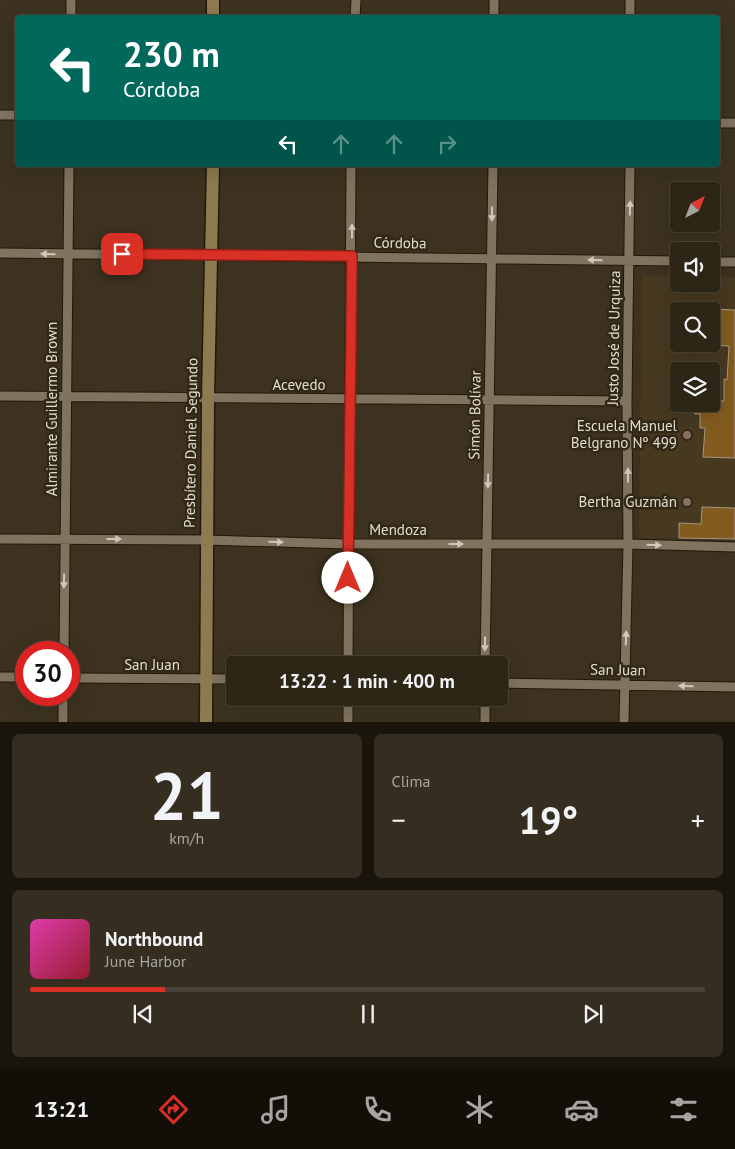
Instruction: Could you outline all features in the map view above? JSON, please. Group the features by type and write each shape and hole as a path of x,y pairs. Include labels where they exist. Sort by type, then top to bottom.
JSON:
{"main road":[{"path":"213,0 213,15"},
{"name":"Presbítero Daniel Segundo","path":"206,722 206,540 213,167"}],"street":[{"path":"70,15 71,0"},
{"path":"355,15 356,0"},
{"path":"494,0 494,15"},
{"path":"630,0 630,15"},
{"path":"0,114 15,115"},
{"path":"720,123 735,123"},
{"name":"Almirante Guillermo Brown","path":"64,641 65,397 69,167"},
{"path":"348,656 349,399 352,256 351,167"},
{"name":"Simón Bolívar","path":"485,656 492,167"},
{"name":"Justo José de Urquiza","path":"624,722 628,544 627,401 630,167"},
{"name":"Córdoba","path":"0,253 352,256 670,262"},
{"path":"720,262 735,262"},
{"name":"Acevedo","path":"0,396 627,401"},
{"name":"Mendoza","path":"0,538 206,540 348,544 628,544 735,547"},
{"path":"0,677 15,677"},
{"name":"San Juan","path":"80,678 226,679"},
{"name":"San Juan","path":"508,682 735,687"},
{"path":"63,706 63,722"},
{"path":"348,706 348,722"},
{"path":"485,706 485,722"}],"shaded area":[{"path":"642,275 670,276 670,292 720,292 720,276 735,277 735,539 639,538"}],"building":[{"path":"720,309 735,310 735,458 703,457 705,428 700,428 700,414 695,414 694,412 720,412 720,401 724,401 724,379 727,380 729,346 720,346"},
{"path":"702,507 735,508 735,539 679,538 679,523 701,524"}],"place":[{"name":"Escuela Manuel Belgrano Nº 499","path":"687,435"},
{"name":"Bertha Guzmán","path":"687,502"}],"route":[{"path":"122,254 352,256 348,578"}]}
